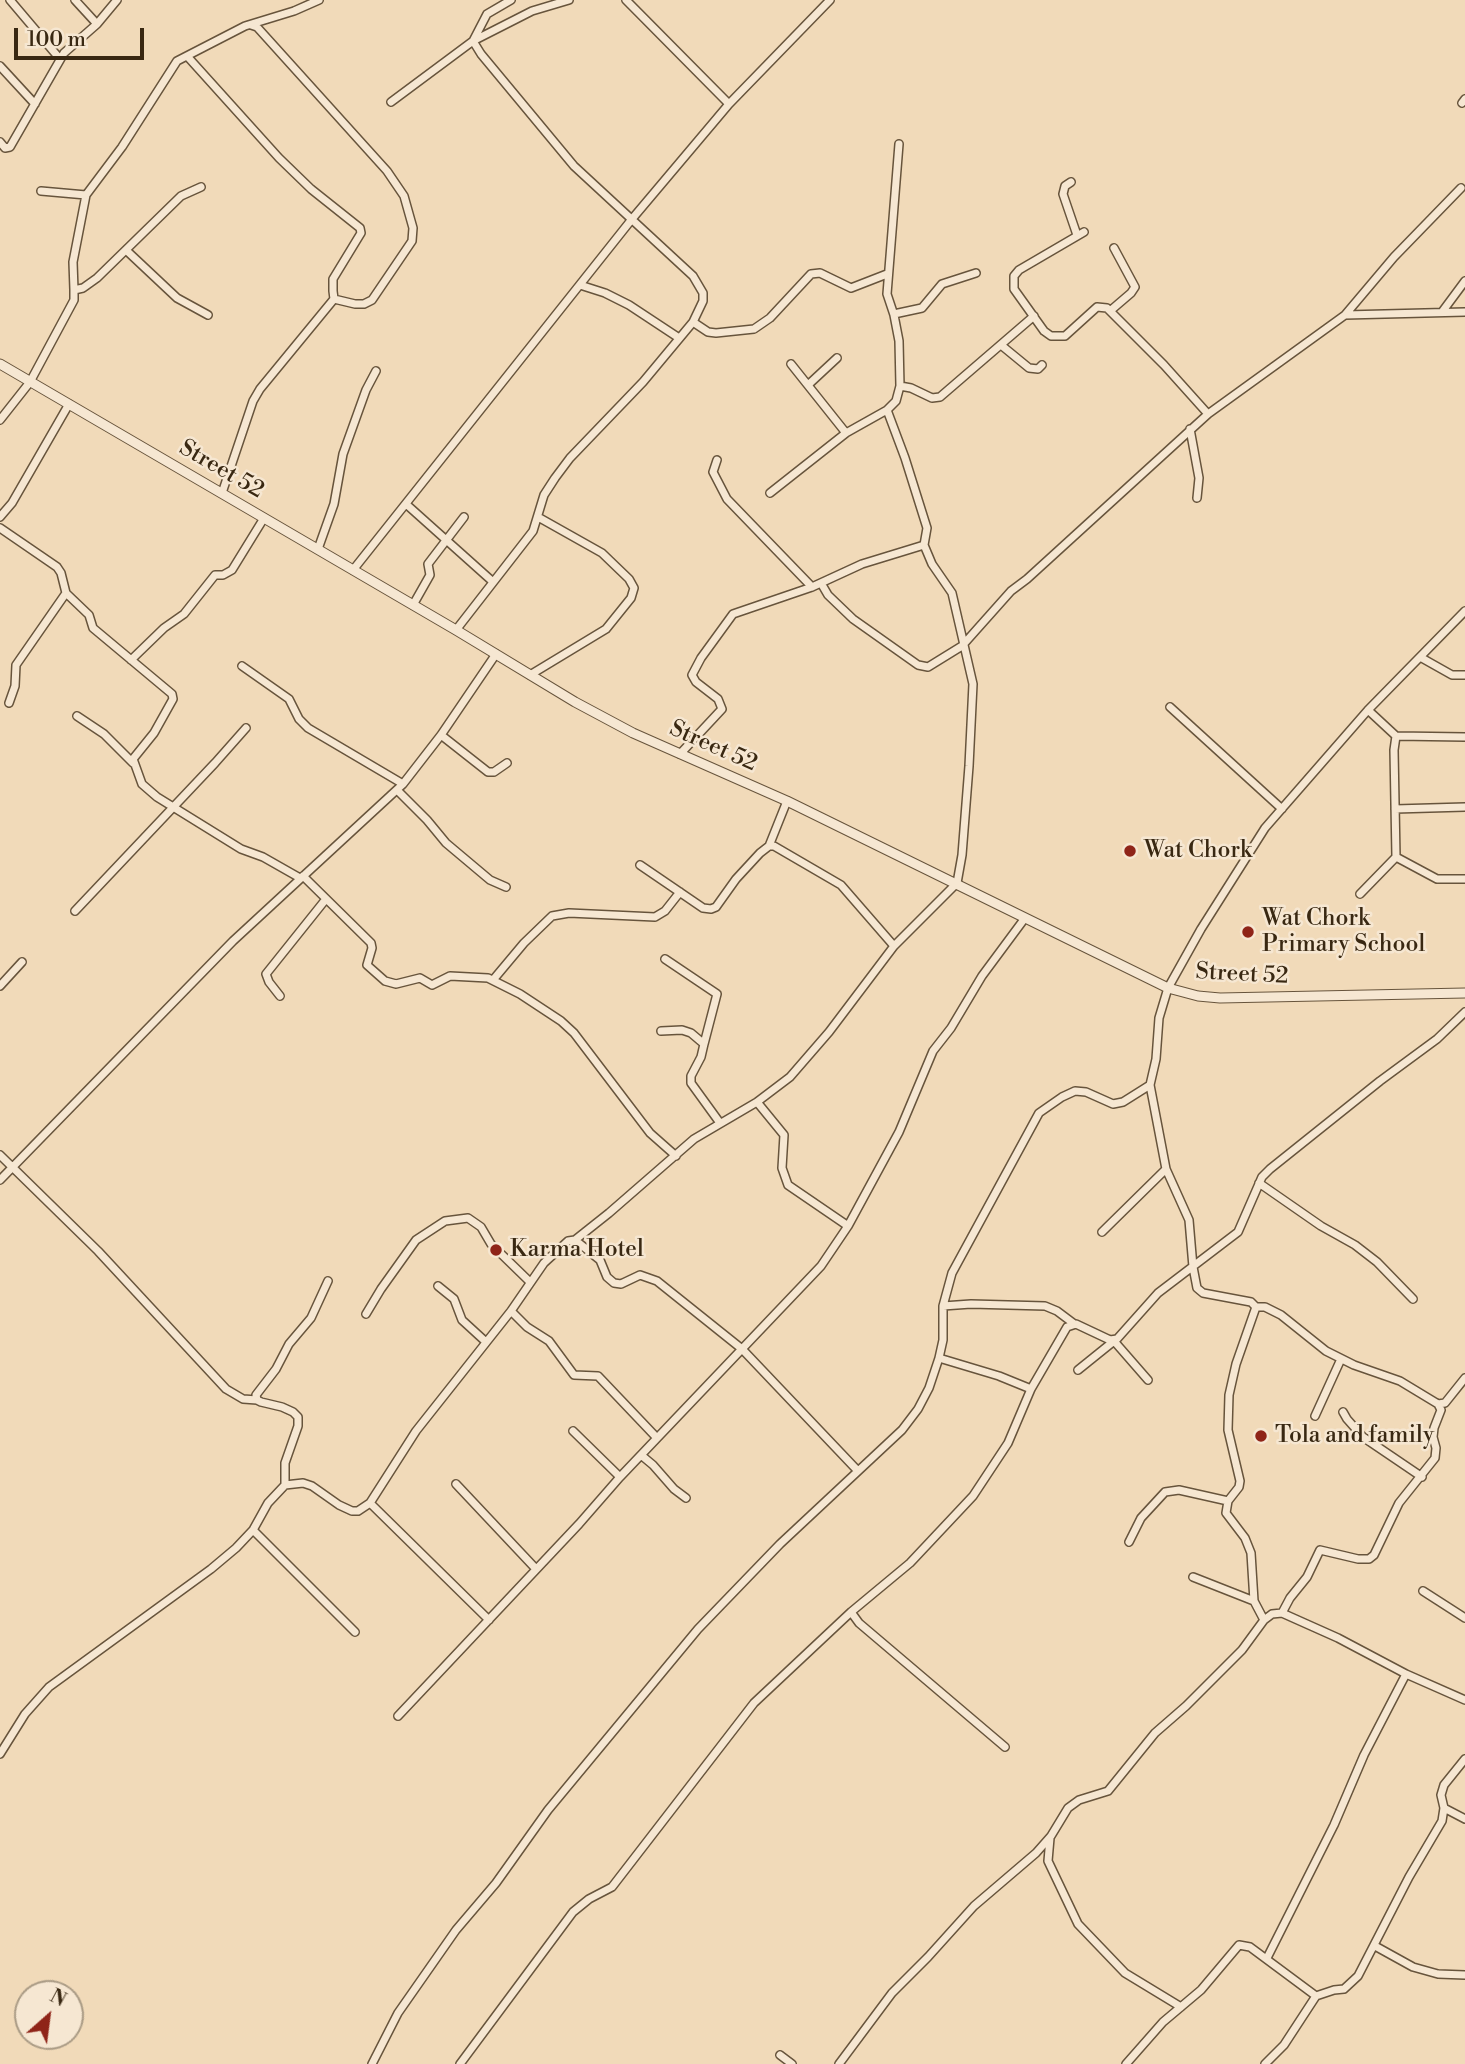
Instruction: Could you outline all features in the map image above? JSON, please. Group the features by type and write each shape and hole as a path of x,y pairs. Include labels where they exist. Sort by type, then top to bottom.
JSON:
{"street":[{"path":"10,0 60,59"},
{"path":"75,0 97,24"},
{"path":"0,142 5,148 10,148 64,53 97,24 117,0"},
{"path":"0,420 30,382 74,300 73,262 86,195 122,147 170,70 177,61 244,26 294,11 318,0"},
{"path":"473,41 486,14 511,0"},
{"path":"391,102 473,41 532,11 569,0"},
{"path":"626,0 729,104"},
{"path":"354,570 632,219 729,104 830,0"},
{"path":"251,25 257,27 387,171 404,196 410,216 412,241 372,300 355,304 334,299"},
{"path":"456,630 533,531 544,495 570,458 643,382 693,322 703,301 703,293 698,283 673,255 574,166 473,41"},
{"path":"187,56 279,158 311,189 360,228 361,233 333,279 334,299 253,401 222,493"},
{"path":"0,65 35,104"},
{"path":"770,492 846,433 887,410 896,401 900,386 899,341 887,294 887,274 899,144"},
{"path":"1072,181 1065,187 1063,194 1080,233 1019,270 1014,276 1014,289 1044,331 1058,337 1065,336 1097,306 1110,311 1208,414"},
{"path":"74,290 83,288 127,251 181,196 201,187"},
{"path":"821,583 828,595 847,614 922,668 928,667 962,646 1011,591 1190,429 1345,315 1394,257 1461,188"},
{"path":"41,191 86,195"},
{"path":"1110,311 1131,293 1135,286 1114,247"},
{"path":"127,251 177,298 208,315"},
{"path":"693,322 708,332 716,333 754,329 771,318 811,274 820,273 850,288 887,274"},
{"path":"894,314 922,308 942,284 975,273"},
{"path":"1442,313 1465,281"},
{"path":"580,285 629,305 678,338"},
{"path":"1345,315 1465,312"},
{"path":"900,386 936,399 1034,316"},
{"path":"1001,345 1029,368 1038,369 1042,365"},
{"path":"808,385 837,358"},
{"name":"Street 52","path":"0,363 621,727 787,801 1168,988 1198,996 1220,998 1465,993"},
{"path":"792,364 846,433"},
{"path":"318,549 334,505 344,454 366,390 376,371"},
{"path":"0,517 12,503 69,404"},
{"path":"0,1754 25,1714 48,1687 211,1569 253,1530 268,1503 285,1485 303,1483 312,1486 352,1511 358,1511 370,1503 416,1431 553,1254 568,1241 575,1240 694,1139 757,1102 790,1077 829,1032 894,946 957,883 962,855 972,684 952,593 932,564 924,545 927,528 887,410"},
{"path":"1190,429 1199,478 1197,498"},
{"path":"717,460 713,472 727,499 812,587"},
{"path":"406,504 492,581"},
{"path":"413,605 430,575 428,564 464,517"},
{"path":"530,675 606,629 631,598 634,588 629,579 601,553 538,517"},
{"path":"131,660 164,628 184,614 215,575 223,575 232,570 264,518"},
{"path":"0,527 57,567 66,593 89,615 93,628 168,689 173,699 151,738 132,763"},
{"path":"680,754 722,709 718,699 695,682 692,675 728,619 738,611 812,587 862,564 924,545"},
{"path":"9,703 15,687 16,665 66,593"},
{"path":"1282,1614 1290,1598 1307,1577 1320,1550 1358,1559 1369,1559 1374,1555 1399,1503 1435,1458 1434,1428 1441,1410 1438,1404 1400,1381 1341,1359 1317,1345 1282,1315 1265,1307 1256,1307 1251,1302 1200,1292 1193,1267 1189,1220 1166,1169 1150,1085 1156,1059 1159,1018 1168,988 1201,929 1265,828 1368,710 1465,611"},
{"path":"0,1180 233,941 397,790 441,735 496,654"},
{"path":"1420,657 1452,675 1465,675"},
{"path":"242,666 286,696 299,719 308,728 403,783"},
{"path":"1170,707 1282,809"},
{"path":"1368,710 1396,736 1465,737"},
{"path":"77,716 104,734 132,763 142,784 157,797 241,849 301,877 371,943 367,965 388,983 396,984 420,978 432,985 450,976 481,976 520,994 567,1026 650,1133 676,1156"},
{"path":"75,911 246,728"},
{"path":"441,735 488,772 494,772 507,763"},
{"path":"1360,894 1396,857 1396,736"},
{"path":"397,790 446,843 490,880 506,887"},
{"path":"640,865 707,909 716,907 736,879 769,846 787,801"},
{"path":"1395,809 1465,807"},
{"path":"769,846 780,848 841,886 894,946"},
{"path":"1396,857 1437,879 1465,879"},
{"path":"493,980 524,943 552,916 569,913 655,917 665,911 680,892"},
{"path":"280,996 266,974 326,899"},
{"path":"398,1716 821,1266 848,1226 899,1132 933,1051 951,1028 978,982 1025,918"},
{"path":"665,959 717,994 701,1057 691,1076 691,1083 720,1123"},
{"path":"0,986 22,962"},
{"path":"1078,1370 1114,1341 1157,1293 1238,1232 1266,1173 1437,1039 1465,1012"},
{"path":"661,1031 682,1030 691,1033 704,1044"},
{"path":"372,2064 398,2013 456,1930 496,1883 548,1810 698,1629 780,1544 902,1430 918,1409 929,1388 939,1358 943,1340 943,1306 952,1273 1043,1109 1075,1091 1086,1092 1118,1104 1150,1085"},
{"path":"757,1102 784,1135 782,1168 788,1185 848,1226"},
{"path":"0,1155 98,1251 226,1389 243,1399 257,1400 293,1412 298,1417 298,1426 285,1463 285,1485"},
{"path":"1102,1232 1166,1169"},
{"path":"1259,1184 1321,1226 1355,1245 1377,1262 1413,1299"},
{"path":"366,1314 416,1240 445,1221 468,1219 481,1227 491,1244 530,1282"},
{"path":"575,1240 600,1260 607,1277 614,1283 621,1284 640,1275 657,1281 742,1349 857,1470"},
{"path":"257,1400 256,1395 276,1369 289,1344 315,1311 328,1281"},
{"path":"438,1286 454,1298 461,1320 486,1342"},
{"path":"943,1306 1045,1306 1073,1323 1114,1341 1148,1380"},
{"path":"1256,1307 1236,1364 1229,1395 1228,1430 1240,1480 1239,1487 1228,1501 1226,1513 1245,1538 1251,1553 1254,1601 1264,1620"},
{"path":"511,1311 527,1327 549,1341 574,1375 598,1376 657,1438"},
{"path":"460,2064 573,1912 589,1899 612,1887 754,1703 851,1612 910,1563 973,1496 1008,1443 1031,1389 1065,1329 1073,1323"},
{"path":"939,1358 999,1376 1031,1389"},
{"path":"1315,1416 1341,1359"},
{"path":"1438,1404 1445,1403 1465,1378"},
{"path":"1343,1412 1363,1437 1422,1477"},
{"path":"573,1432 620,1477"},
{"path":"642,1455 686,1499"},
{"path":"456,1484 536,1569"},
{"path":"1129,1542 1141,1518 1165,1492 1180,1490 1228,1501"},
{"path":"370,1503 489,1620"},
{"path":"253,1530 355,1632"},
{"path":"1193,1577 1254,1601"},
{"path":"1423,1591 1465,1618"},
{"path":"851,1612 859,1623 1005,1747"},
{"path":"839,2064 892,1993 974,1906 1036,1853 1051,1836 1068,1808 1079,1800 1108,1791 1155,1733 1242,1650 1264,1620 1272,1614 1282,1614 1338,1638 1406,1674 1465,1700"},
{"path":"1267,1958 1334,1825 1364,1755 1406,1674"},
{"path":"1265,2064 1284,2045 1316,1996 1344,1989 1359,1976 1409,1877 1442,1821 1444,1808 1441,1795 1444,1785 1465,1759"},
{"path":"1444,1808 1465,1819"},
{"path":"1051,1836 1048,1861 1078,1924 1125,1973 1181,2007"},
{"path":"1126,2064 1150,2036 1201,1990 1239,1945 1250,1947 1267,1958 1316,1996"},
{"path":"1375,1947 1413,1967 1438,1973 1465,1975"},
{"path":"779,2055 792,2064"}],"place":[{"name":"Wat Chork","path":"1130,851"},
{"name":"Wat Chork Primary School","path":"1248,932"},
{"name":"Karma Hotel","path":"496,1250"},
{"name":"Tola and family","path":"1261,1436"}]}
